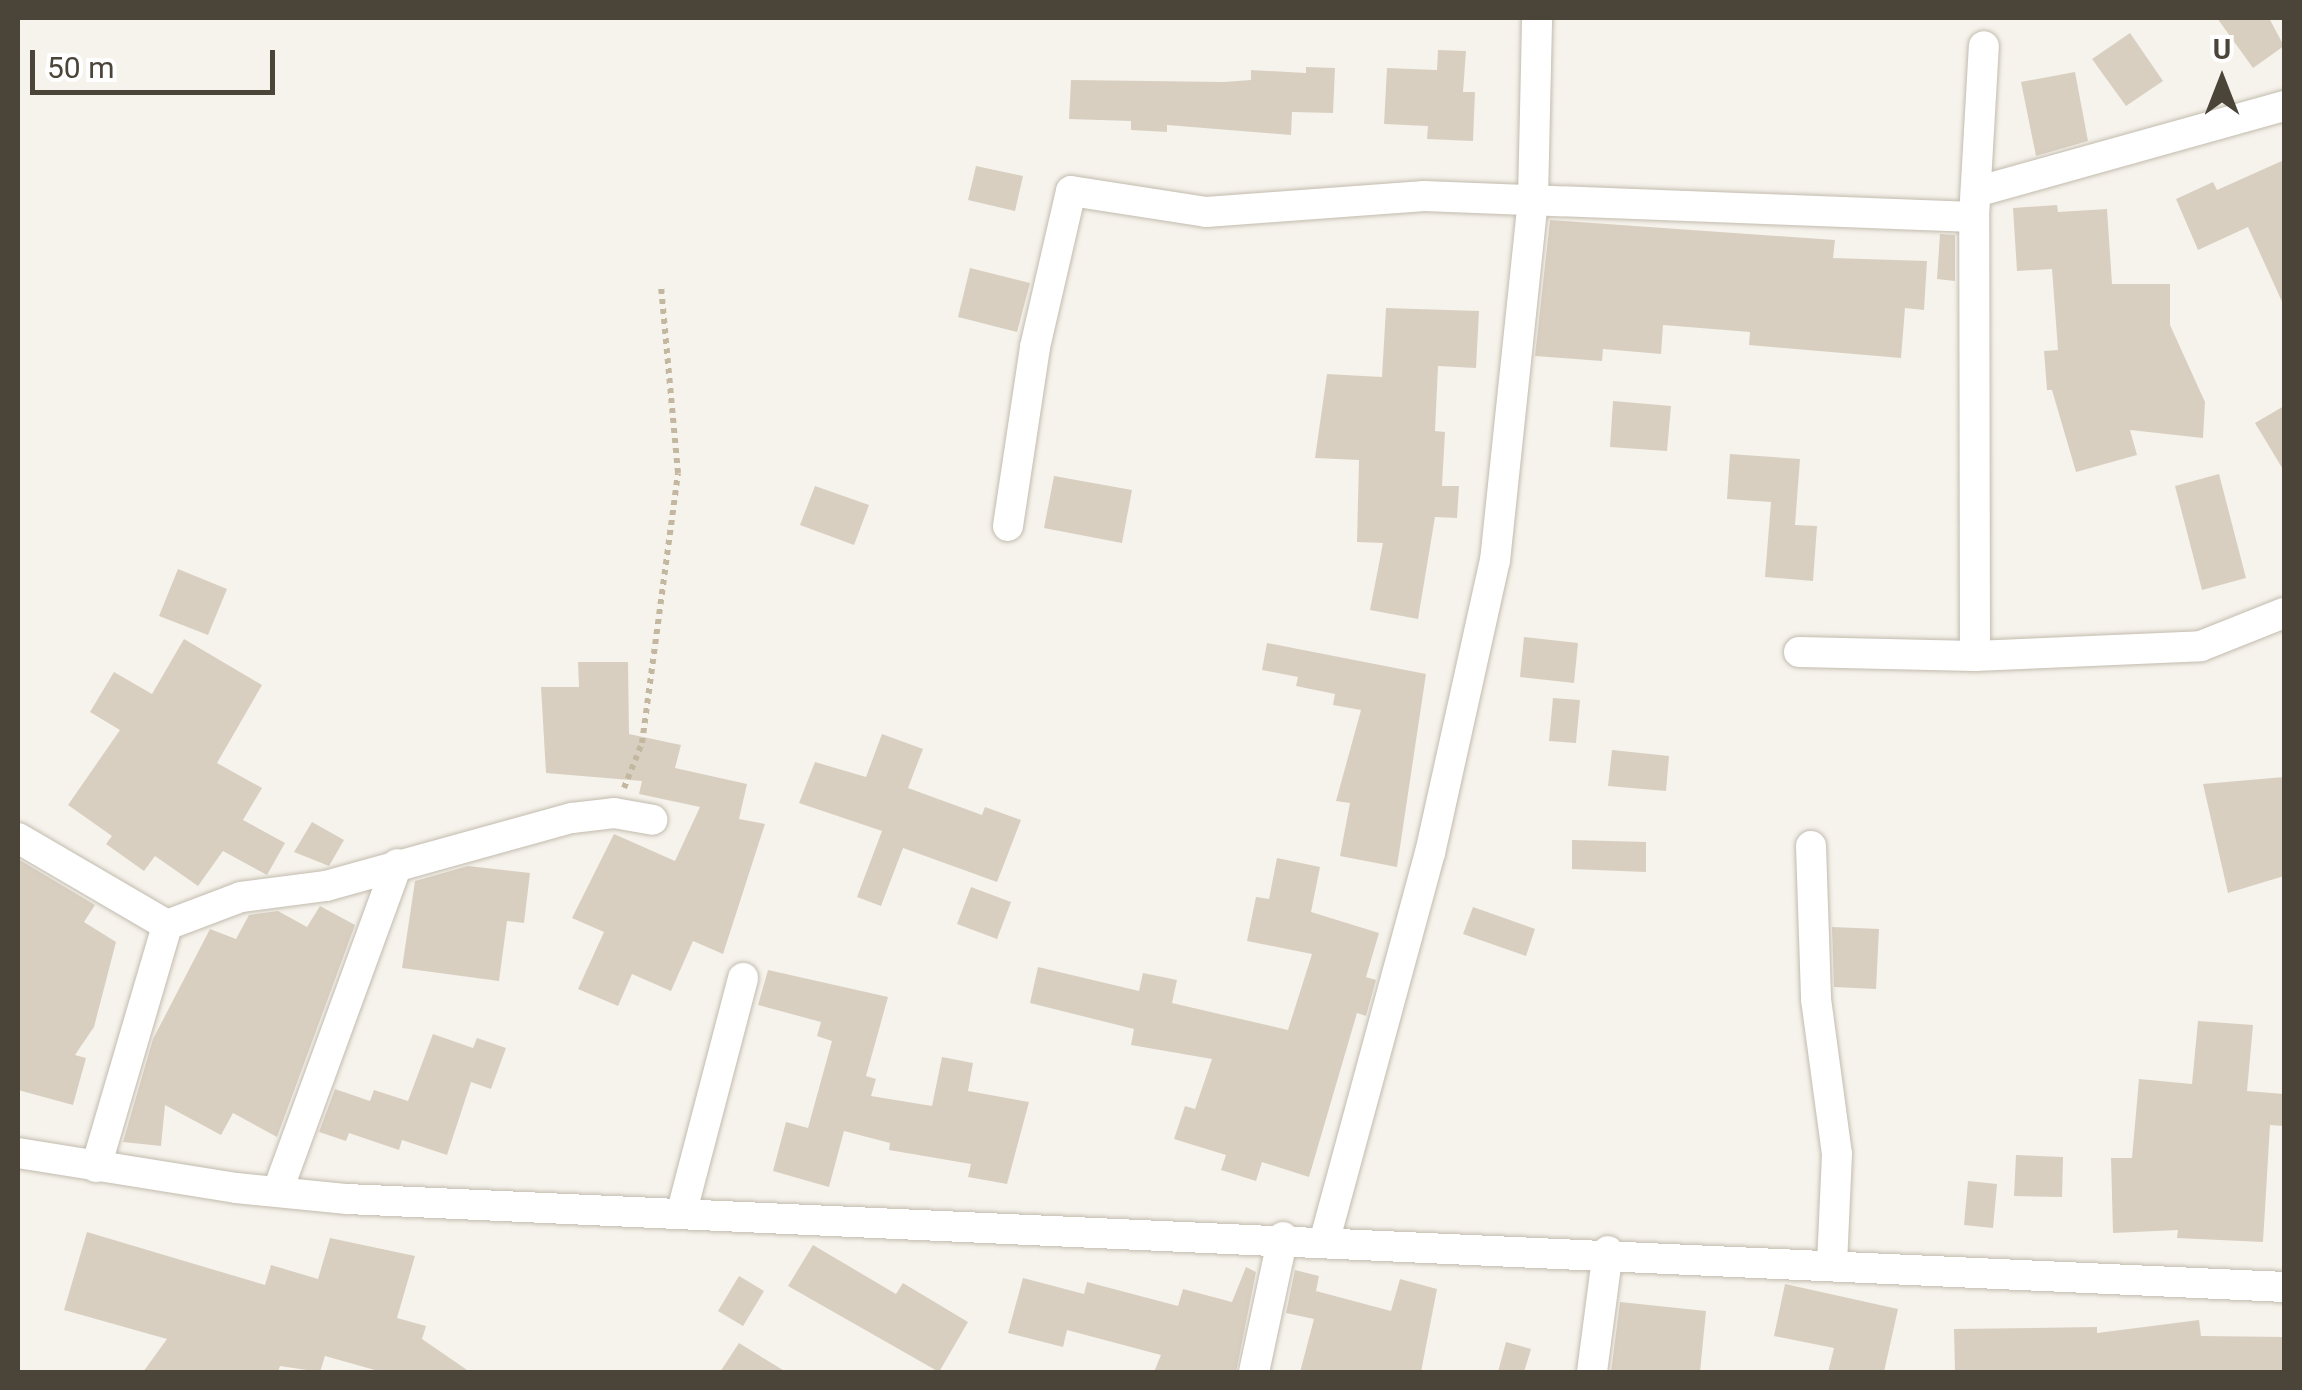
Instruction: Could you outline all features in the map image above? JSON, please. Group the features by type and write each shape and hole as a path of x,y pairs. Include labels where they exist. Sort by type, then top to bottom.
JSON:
{"street":[{"path":"1324,1239 1430,853 1494,561 1533,199 1537,18"},
{"path":"1975,656 1975,204 1984,46"},
{"path":"1008,526 1034,347 1071,190 1206,212 1424,196 1975,204 2284,106"},
{"path":"1799,652 1975,656 2201,646 2284,614"},
{"path":"18,838 168,924 240,898 326,886 396,864 614,812 652,820"},
{"path":"1812,846 1816,999 1837,1154 1832,1266"},
{"path":"278,1190 396,864"},
{"path":"96,1167 168,924"},
{"path":"682,1211 743,978"},
{"path":"18,1152 96,1167 347,1199 1283,1236 2284,1287"},
{"path":"1254,1372 1283,1236"},
{"path":"1592,1372 1608,1251"}],"path":[{"path":"614,812 642,743 678,473 661,287"}],"building":[{"path":"2217,18 2269,18 2284,46 2253,68"},
{"path":"2130,33 2163,81 2126,106 2092,59"},
{"path":"1438,50 1466,51 1463,92 1475,92 1473,141 1427,139 1428,126 1384,124 1387,68 1437,70"},
{"path":"1306,67 1335,68 1333,113 1292,112 1291,135 1167,125 1167,132 1131,130 1131,121 1069,119 1071,80 1224,82 1251,80 1251,70 1306,73"},
{"path":"2075,72 2088,141 2036,156 2021,82"},
{"path":"2284,160 2284,306 2248,227 2198,250 2176,199 2213,182 2217,190"},
{"path":"976,166 1023,176 1015,211 968,200"},
{"path":"2057,205 2058,212 2107,209 2112,284 2170,284 2170,325 2205,402 2203,438 2130,430 2137,455 2076,472 2052,390 2047,390 2044,351 2058,350 2052,269 2017,271 2013,208"},
{"path":"1550,220 1835,240 1833,258 1927,261 1924,310 1905,308 1901,358 1749,345 1750,332 1663,325 1661,354 1603,349 1602,361 1535,356"},
{"path":"1940,234 1955,235 1955,281 1937,279"},
{"path":"970,268 1030,283 1017,332 958,317"},
{"path":"1386,308 1479,311 1476,368 1438,366 1435,431 1445,432 1442,486 1459,486 1457,518 1435,517 1418,619 1370,610 1383,543 1357,542 1359,460 1315,458 1327,374 1382,377"},
{"path":"1613,401 1671,406 1667,451 1610,447"},
{"path":"2284,406 2284,471 2255,423"},
{"path":"1730,454 1800,459 1795,525 1817,526 1813,581 1765,577 1771,502 1727,499"},
{"path":"2219,474 2246,578 2202,590 2175,486"},
{"path":"1054,476 1132,490 1122,543 1044,528"},
{"path":"815,486 869,505 854,545 800,525"},
{"path":"178,569 227,589 208,635 159,616"},
{"path":"1524,637 1578,643 1574,683 1520,677"},
{"path":"184,639 262,685 217,763 262,788 243,820 285,843 267,875 223,851 198,886 155,856 144,871 106,844 112,836 68,805 120,730 90,712 114,672 152,694"},
{"path":"1267,643 1426,674 1397,867 1340,856 1350,803 1336,801 1361,710 1333,705 1335,694 1296,686 1298,677 1262,670"},
{"path":"578,662 628,662 629,734 681,745 675,768 747,784 739,819 765,824 723,954 693,941 671,991 632,974 618,1006 578,989 604,932 572,918 614,834 675,861 700,807 639,794 642,781 546,773 541,687 579,687"},
{"path":"1553,698 1580,700 1576,743 1549,741"},
{"path":"882,734 923,749 908,788 982,815 985,807 1021,820 997,882 903,848 881,906 857,897 882,831 799,803 815,762 866,777"},
{"path":"1612,750 1669,756 1666,791 1608,786"},
{"path":"2284,777 2284,876 2228,893 2203,784"},
{"path":"312,822 344,840 329,866 294,852"},
{"path":"1572,840 1646,842 1646,872 1572,869"},
{"path":"1277,858 1320,867 1311,912 1379,933 1366,977 1376,980 1366,1016 1357,1013 1309,1177 1262,1162 1256,1181 1221,1170 1226,1155 1174,1139 1185,1106 1195,1109 1212,1059 1131,1045 1134,1029 1030,1003 1038,967 1139,991 1143,973 1177,980 1172,1003 1288,1030 1312,954 1247,941 1256,897 1269,899"},
{"path":"18,859 95,905 84,922 116,942 94,1027 75,1055 86,1058 73,1105 18,1090"},
{"path":"468,866 530,873 524,923 507,921 499,981 402,968 415,881"},
{"path":"971,887 1011,902 997,939 957,924"},
{"path":"320,906 355,925 277,1137 233,1113 221,1135 165,1105 161,1146 123,1142 153,1039 210,929 236,939 249,915 278,911 307,927"},
{"path":"1473,907 1535,929 1526,956 1463,934"},
{"path":"1832,927 1879,929 1876,989 1834,987"},
{"path":"768,970 888,997 866,1076 876,1079 871,1096 932,1106 942,1057 973,1063 968,1091 1029,1102 1007,1184 968,1177 971,1164 889,1150 890,1143 844,1131 829,1187 773,1171 786,1122 808,1128 832,1041 817,1036 821,1022 758,1005"},
{"path":"2198,1021 2253,1025 2247,1091 2284,1094 2284,1126 2270,1125 2263,1242 2177,1238 2178,1230 2113,1233 2111,1158 2132,1158 2139,1079 2192,1084"},
{"path":"433,1034 473,1048 477,1038 506,1048 491,1089 471,1082 447,1155 402,1140 399,1150 349,1133 346,1141 319,1132 335,1089 370,1101 374,1090 408,1101"},
{"path":"2016,1155 2063,1157 2062,1197 2014,1196"},
{"path":"1968,1181 1997,1184 1993,1228 1964,1225"},
{"path":"87,1232 265,1285 271,1265 318,1279 330,1238 415,1256 397,1318 426,1326 422,1339 470,1372 382,1372 325,1356 320,1372 280,1366 278,1372 143,1372 167,1339 64,1310"},
{"path":"813,1245 896,1294 903,1283 968,1322 939,1372 788,1286"},
{"path":"1246,1267 1256,1272 1236,1372 1154,1372 1161,1355 1067,1330 1063,1347 1008,1333 1023,1278 1084,1294 1087,1282 1178,1306 1183,1289 1232,1302"},
{"path":"1295,1270 1319,1276 1316,1291 1391,1311 1400,1279 1437,1289 1421,1372 1300,1372 1314,1319 1286,1313"},
{"path":"739,1276 764,1291 743,1326 718,1311"},
{"path":"1785,1284 1898,1309 1884,1372 1828,1372 1834,1348 1774,1336"},
{"path":"1620,1302 1706,1311 1700,1372 1611,1372"},
{"path":"2199,1320 2201,1336 2284,1337 2284,1372 1955,1372 1954,1329 2097,1327 2097,1333"},
{"path":"1506,1342 1531,1349 1524,1372 1498,1372"},
{"path":"739,1343 786,1372 720,1372"}]}
